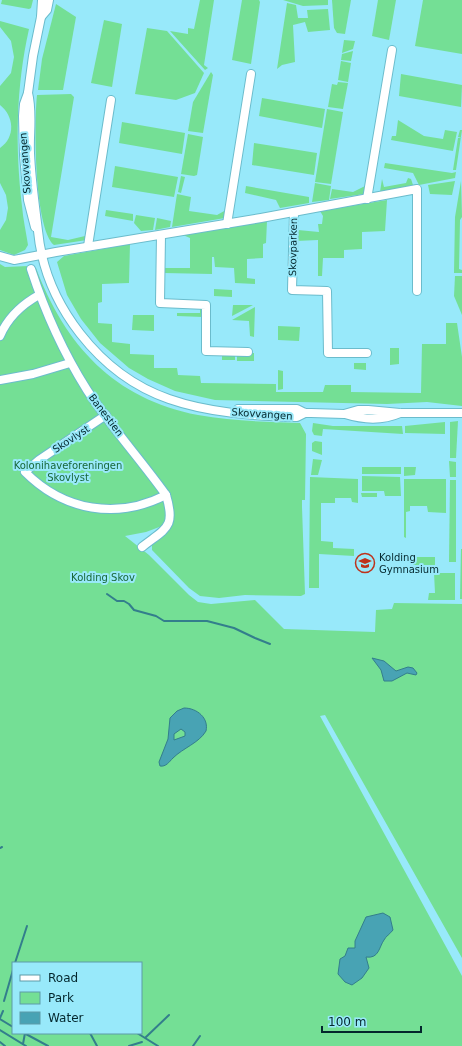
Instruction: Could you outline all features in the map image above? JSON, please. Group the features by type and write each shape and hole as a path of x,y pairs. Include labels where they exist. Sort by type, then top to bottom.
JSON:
{"street":[{"name":"Skovvangen","path":"42,0 41,17 33,56 28,93 30,102 30,154 38,233 42,254 63,309 83,338 106,361 138,384 169,399 187,405 219,410 298,409 305,413 344,414 358,410 400,413 462,413"},
{"name":"Skovvangen","path":"41,17 46,10 49,0"},
{"path":"367,199 392,50"},
{"path":"227,224 251,74"},
{"path":"88,246 111,100"},
{"name":"Skovparken","path":"0,256 14,260 88,246 227,224 417,189 417,291"},
{"name":"Skovparken","path":"294,212 292,290 327,291 328,353 367,354"},
{"path":"161,235 160,303 206,305 206,351 248,352"},
{"name":"Banestien","path":"31,269 39,295 54,332 70,363 106,415 166,495 171,513 169,522 160,533 142,547"},
{"path":"0,336 6,324 17,311 39,295"},
{"path":"0,380 33,374 70,363"},
{"name":"Skovlyst","path":"106,415 39,460 25,472 53,495 86,507 109,510 133,508 166,495"}],"green space":[{"path":"2,0 33,0 31,8 29,9 1,4"},
{"path":"200,0 214,0 204,65 208,68 205,70 170,31 188,34 188,28 194,29"},
{"path":"242,0 259,0 260,2 251,64 232,60"},
{"path":"283,0 328,0 328,5 303,6"},
{"path":"332,0 351,0 345,34 337,33 334,28"},
{"path":"378,0 396,0 389,40 372,36"},
{"path":"423,0 462,0 462,54 415,46"},
{"path":"287,3 296,5 298,18 308,18 307,10 328,9 330,30 308,32 305,22 293,25 295,62 282,65 277,69"},
{"path":"56,4 76,17 63,90 38,90 42,59"},
{"path":"104,20 122,24 112,87 91,83"},
{"path":"0,21 29,29 21,73 18,117 18,161 23,216 28,245 25,250 14,255 0,250 0,230 6,220 8,208 6,195 0,183 0,148 9,138 11,126 8,115 0,105 0,86 11,73 14,57 11,41 0,27"},
{"path":"147,28 167,31 204,73 195,93 176,100 135,94"},
{"path":"344,40 355,41 353,49 342,53"},
{"path":"353,51 351,61 341,60 342,54"},
{"path":"341,61 351,63 348,82 338,80"},
{"path":"211,72 213,75 203,133 188,131 193,102"},
{"path":"401,74 462,85 461,107 399,96"},
{"path":"338,82 348,83 343,109 328,107 332,84 337,85"},
{"path":"71,94 74,97 51,237 68,240 85,236 87,240 54,245 47,235 42,218 39,197 36,150 37,95"},
{"path":"262,98 325,109 322,128 259,116"},
{"path":"327,109 343,112 331,184 315,182"},
{"path":"398,120 424,136 443,139 445,130 457,132 453,151 391,140 392,136 396,136"},
{"path":"122,122 185,133 182,154 119,143"},
{"path":"460,130 462,130 461,138 458,137"},
{"path":"188,134 203,137 197,175 194,176 181,174"},
{"path":"458,138 461,138 456,170 453,170"},
{"path":"254,143 317,153 314,175 252,165"},
{"path":"385,163 452,173 456,172 455,178 419,185 413,173 384,168"},
{"path":"115,166 178,177 174,197 112,187"},
{"path":"181,176 185,177 181,193 178,192"},
{"path":"408,178 411,179 413,185 380,192 382,179 384,187 406,183"},
{"path":"455,181 452,195 430,194 428,185"},
{"path":"461,181 462,217 460,220 459,269 462,270 462,273 454,273 455,217"},
{"path":"315,183 331,186 329,200 312,202"},
{"path":"246,186 309,197 309,203 280,208 276,200 245,193"},
{"path":"365,186 364,194 330,199 332,189 353,192"},
{"path":"177,194 191,197 189,211 217,215 226,210 225,218 172,227"},
{"path":"387,200 385,231 362,232 362,249 344,250 344,258 323,258 322,276 318,276 318,240 296,241 298,230 319,232 318,224 322,224 323,216 320,211"},
{"path":"106,210 133,214 133,221 105,216"},
{"path":"136,215 155,218 153,230 141,231 134,223"},
{"path":"157,218 171,221 170,227 155,230"},
{"path":"267,221 266,243 263,244 263,258 247,259 247,278 255,279 255,284 235,283 234,268 215,267 214,257 212,257 212,274 164,273 163,268 190,268 190,238 183,235"},
{"path":"130,244 129,283 102,284 102,302 98,303 98,323 112,324 112,342 130,344 130,354 154,355 154,368 177,368 178,375 200,376 201,383 276,384 276,392 323,392 325,385 351,385 351,392 421,393 422,344 446,344 446,323 457,323 462,357 462,406 427,402 387,404 215,400 175,391 148,379 129,368 100,343 81,319 67,295 57,262 64,256"},
{"path":"0,264 5,267 29,266 38,294 32,303 44,299 34,269 36,268 48,296 62,321 78,344 96,364 117,382 141,396 168,407 198,415 236,420 300,423 306,434 305,500 302,500 305,594 301,596 245,595 219,598 200,596 189,588 152,550 152,544 168,532 170,523 146,532 125,536 149,555 198,602 211,604 255,600 284,629 375,632 376,610 392,609 394,603 462,604 462,958 325,715 320,716 462,976 462,1046 0,1046"},
{"path":"455,276 462,276 462,315 454,296"},
{"path":"214,289 232,290 232,297 214,296"},
{"path":"233,305 253,305 232,316"},
{"path":"255,307 254,337 250,336 249,321 232,320"},
{"path":"200,309 202,309 203,317 177,316 177,313 200,313"},
{"path":"133,315 154,315 154,331 132,330"},
{"path":"278,326 300,327 299,341 278,340"},
{"path":"390,348 399,348 399,364 390,365"},
{"path":"252,353 254,353 254,361 237,361 237,356 251,356"},
{"path":"222,355 235,356 235,360 222,360"},
{"path":"354,363 366,363 366,370 354,369"},
{"path":"278,370 283,371 283,389 278,390"},
{"path":"458,421 456,458 450,458 450,422"},
{"path":"445,422 445,434 405,433 405,426"},
{"path":"313,423 333,426 402,426 403,434 323,429 322,436 314,435 312,431"},
{"path":"315,441 322,442 322,455 312,451 312,443"},
{"path":"313,459 322,460 318,475 311,475"},
{"path":"449,461 456,462 456,477 450,477"},
{"path":"362,467 401,467 401,474 362,474"},
{"path":"404,467 416,467 415,475 404,476"},
{"path":"362,476 400,477 401,496 385,496 384,491 362,491"},
{"path":"310,477 358,479 358,503 352,502 351,498 335,498 335,503 321,503 321,541 333,542 333,548 354,549 354,556 319,554 319,588 309,588"},
{"path":"404,479 446,479 446,513 428,512 427,506 410,506 410,511 406,512 406,538 404,537"},
{"path":"450,480 456,480 456,562 449,562"},
{"path":"361,493 377,493 377,497 362,497"},
{"path":"461,549 462,599 460,599"},
{"path":"412,557 435,557 435,565 413,565"},
{"path":"434,573 455,573 455,600 428,600 429,593 435,593"}],"water":[{"path":"372,658 384,661 396,671 408,667 413,668 417,673 416,675 407,673 392,681 384,681 381,670"},
{"path":"184,708 189,708 197,712 206,722 206,731 199,739 177,754 167,764 160,766 159,762 168,739 170,718 177,711","holes":["181,729 185,732 185,736 174,740 174,734"]},
{"path":"383,913 390,917 393,930 374,956 366,957 369,968 362,978 352,985 345,982 338,974 340,959 345,956 348,948 355,948 355,941 366,917"}],"waterway":[{"path":"107,594 117,601 124,601 134,610 156,616 164,621 207,621 234,628 270,644"},
{"path":"15,962 27,926"},
{"path":"4,1001 12,973"},
{"path":"0,1018 3,1011"},
{"path":"146,1037 169,1015"},
{"path":"0,1019 12,1026"},
{"path":"0,1030 26,1046"},
{"path":"23,1044 25,1034"},
{"path":"26,1034 48,1046"},
{"path":"91,1034 97,1046"},
{"path":"139,1034 158,1046"},
{"path":"193,1046 200,1036"},
{"path":"0,1042 5,1046"},
{"path":"129,1046 142,1042"}],"place":[{"name":"Kolding Gymnasium","path":"365,563"}],"park label":[{"name":"Kolonihaveforeningen Skovlyst","path":"68,470"},
{"name":"Kolding Skov","path":"103,577"}]}
